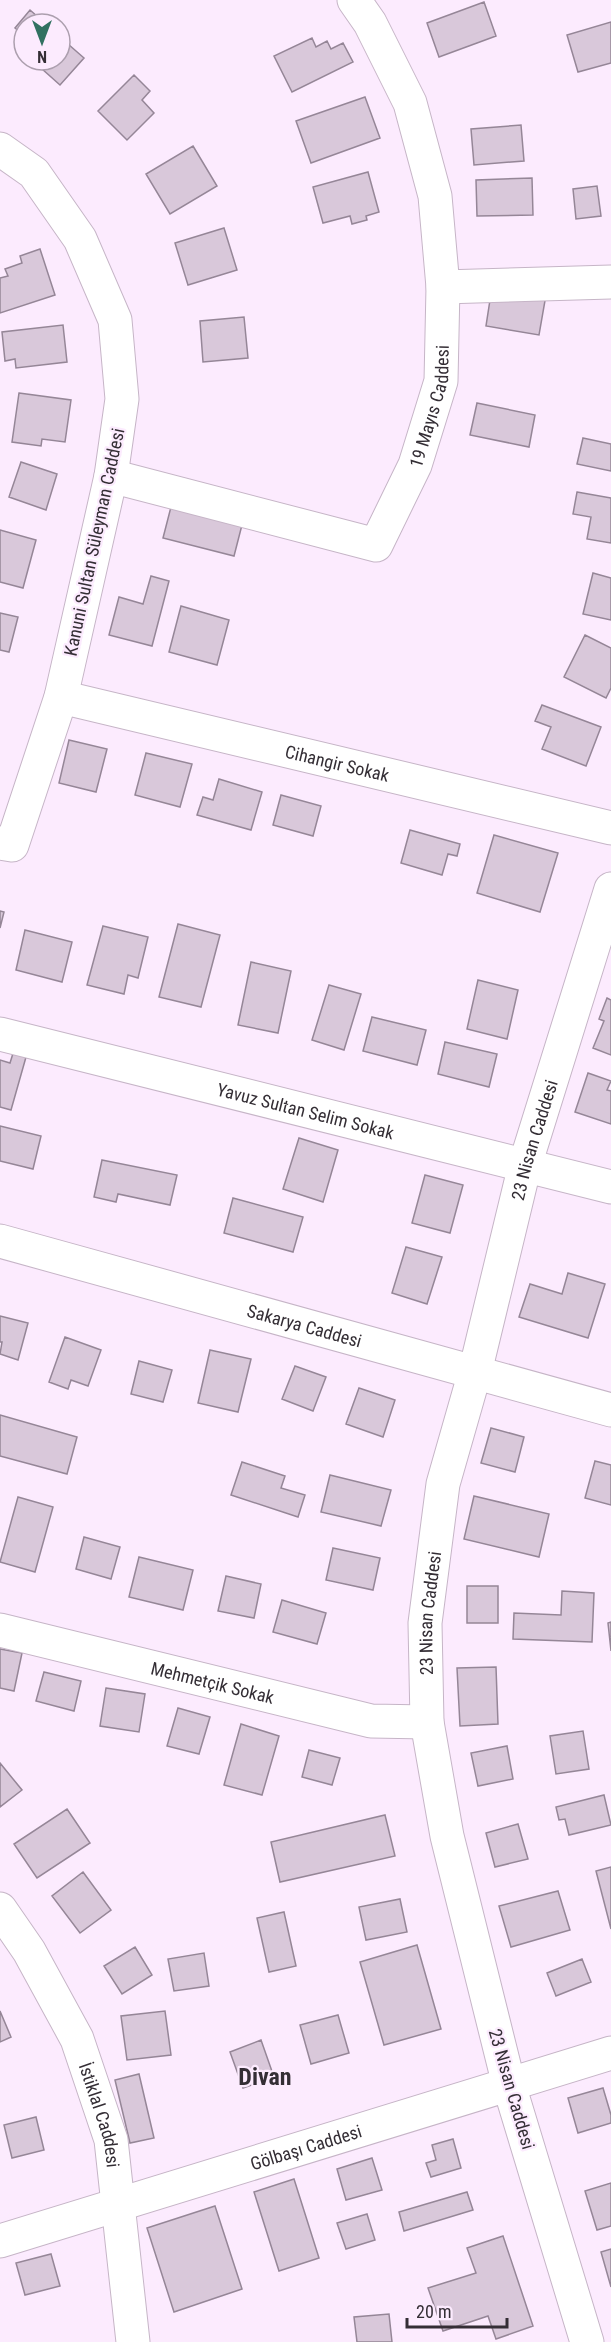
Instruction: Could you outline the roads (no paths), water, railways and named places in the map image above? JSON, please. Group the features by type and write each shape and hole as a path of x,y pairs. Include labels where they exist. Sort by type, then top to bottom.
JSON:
{"street":[{"name":"19 Mayıs Caddesi","path":"111,476 376,545 415,465 441,381 443,287 435,196 410,103 370,23 354,0"},
{"name":"Kanuni Sultan Süleyman Caddesi","path":"0,149 34,173 80,239 115,320 122,399 111,476 61,697 12,845 0,843"},
{"path":"443,287 611,282"},
{"name":"Cihangir Sokak","path":"61,697 611,828"},
{"name":"23 Nisan Caddesi","path":"587,2342 509,2085 447,1836 427,1722 425,1623 442,1484 475,1372 525,1165 611,889"},
{"name":"Yavuz Sultan Selim Sokak","path":"0,1034 611,1187"},
{"name":"Sakarya Caddesi","path":"0,1241 611,1410"},
{"name":"Mehmetçik Sokak","path":"0,1630 371,1721 427,1722"},
{"name":"İstiklal Caddesi","path":"0,1910 29,1950 77,2039 111,2140 133,2342"},
{"name":"Gölbaşı Caddesi","path":"0,2241 611,2053"}],"district":[{"name":"Divan","path":"265,2077"}]}
